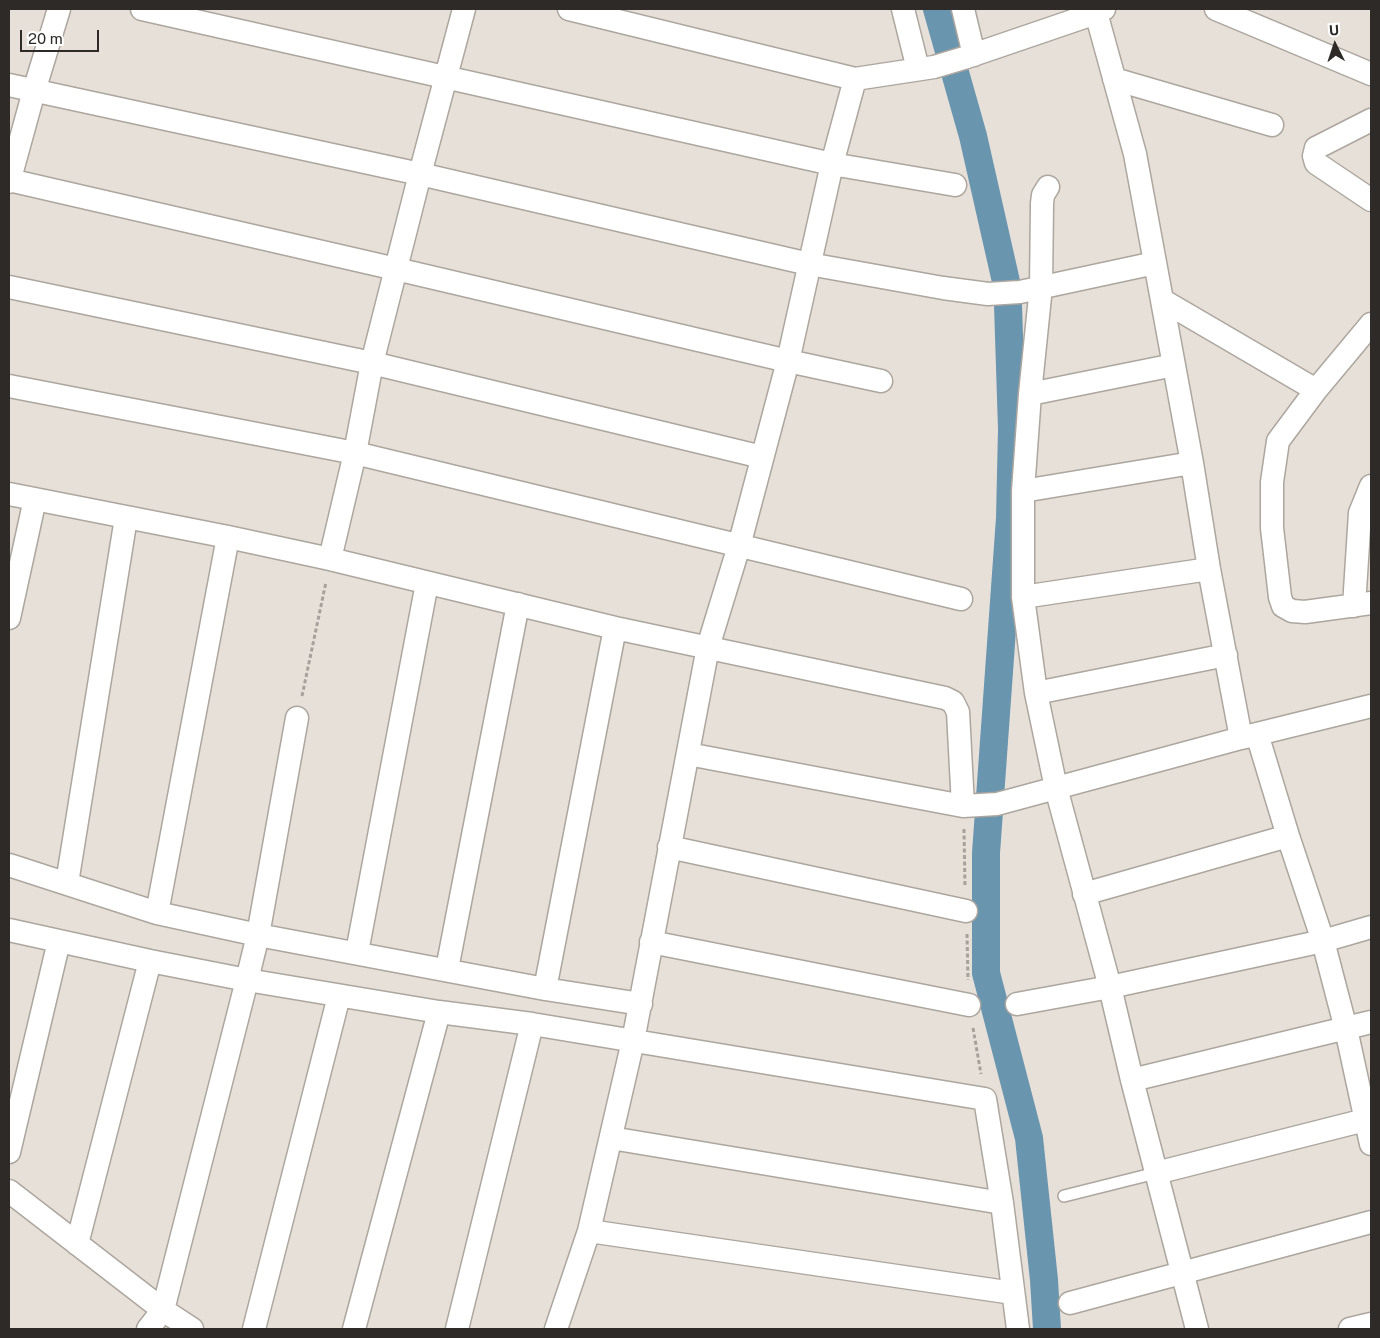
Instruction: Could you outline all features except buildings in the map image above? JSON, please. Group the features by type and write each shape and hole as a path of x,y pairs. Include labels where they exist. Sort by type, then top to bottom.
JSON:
{"street":[{"path":"59,9 9,181 396,269 788,362 881,381"},
{"path":"142,9 832,164 955,185"},
{"path":"330,559 355,453 372,363 464,9"},
{"path":"569,9 856,79 926,68 969,56 1098,10 1135,154 1226,655 1249,736 1288,836 1323,941 1346,1029 1371,1144"},
{"path":"903,9 926,68"},
{"path":"963,9 969,56"},
{"path":"1216,9 1371,74"},
{"path":"1114,78 1272,125"},
{"path":"556,1329 589,1230 633,1041 708,648 740,546 788,362 832,164 856,79"},
{"path":"9,85 420,174 809,264 944,288 988,294 1020,292 1155,263"},
{"path":"1371,120 1316,148 1314,156 1316,163 1371,200"},
{"path":"1048,187 1043,195 1042,203 1041,287 1030,394 1023,491 1024,597 1036,693 1056,788 1110,987 1132,1080 1197,1329"},
{"path":"9,287 372,363 762,457"},
{"path":"1162,300 1316,390"},
{"path":"1371,324 1316,390 1278,442 1272,482 1272,528 1280,597 1283,606 1292,611 1305,612 1363,604 1360,514 1371,486"},
{"path":"1030,394 1174,365"},
{"path":"9,386 355,453 961,599"},
{"path":"1023,491 1192,463"},
{"path":"9,494 330,559 615,628 945,698 956,706 958,712 979,805"},
{"path":"9,618 35,499"},
{"path":"67,883 126,518"},
{"path":"157,913 228,537"},
{"path":"1024,597 1209,569"},
{"path":"357,952 427,583"},
{"path":"447,969 518,604"},
{"path":"545,989 615,628"},
{"path":"1036,693 1226,655"},
{"path":"688,754 979,805 1056,788 1249,736 1371,706"},
{"path":"148,1329 163,1310 258,935 297,718"},
{"path":"1084,894 1288,836"},
{"path":"669,847 966,911"},
{"path":"9,865 157,913 258,935 357,952 545,989 641,1004"},
{"path":"1017,1004 1110,987 1323,941 1371,926"},
{"path":"9,930 150,961 339,996 438,1012 532,1024 985,1099 1002,1203 1018,1329"},
{"path":"9,1152 58,941"},
{"path":"651,942 969,1005"},
{"path":"77,1244 150,961"},
{"path":"254,1329 339,996"},
{"path":"354,1329 438,1012"},
{"path":"1132,1080 1371,1022"},
{"path":"457,1329 532,1024"},
{"path":"1156,1173 1365,1120"},
{"path":"611,1138 1002,1203"},
{"path":"9,1191 163,1310 192,1329"},
{"path":"1070,1303 1371,1222"},
{"path":"589,1230 1013,1293"},
{"path":"1350,1329 1371,1324"}],"lane":[{"path":"1064,1196 1156,1173"}],"path":[{"path":"297,718 330,559"},
{"path":"966,911 979,805"}],"waterway":[{"path":"937,9 973,136 1007,286"},
{"path":"1008,305 1012,429 1010,518 986,853 986,973 1029,1138 1044,1280 1047,1329"}]}
